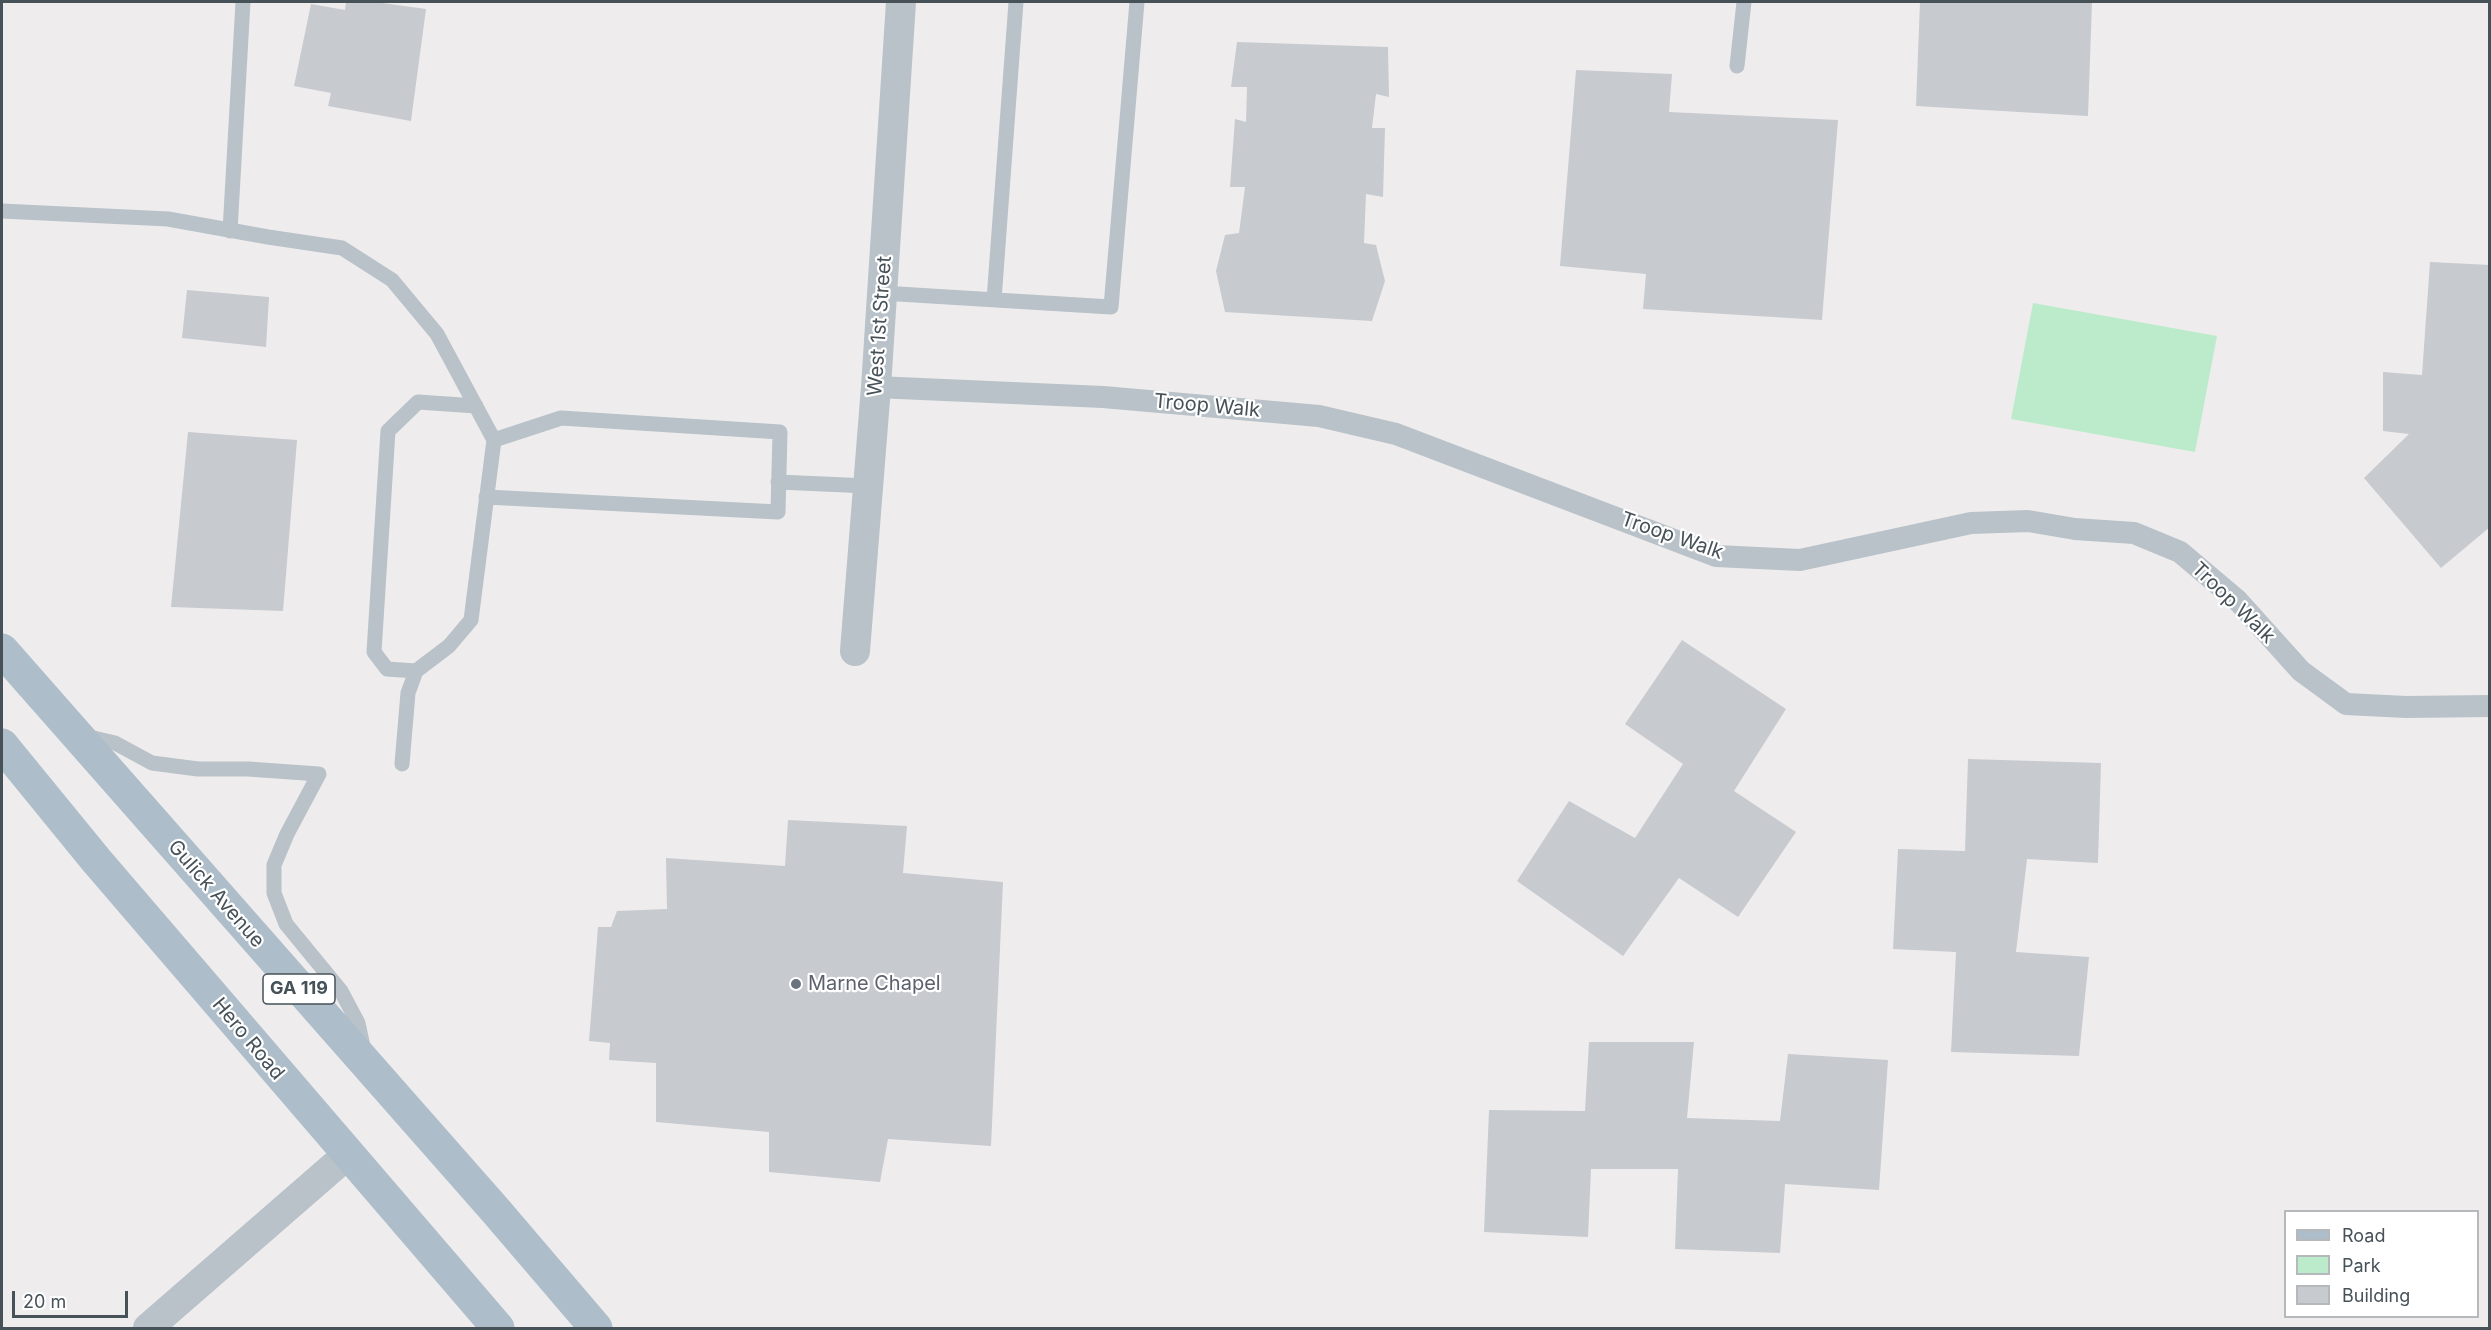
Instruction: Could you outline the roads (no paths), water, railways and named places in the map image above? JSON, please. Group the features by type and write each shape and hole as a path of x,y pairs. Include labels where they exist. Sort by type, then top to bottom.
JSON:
{"main road":[{"name":"Gulick Avenue","path":"2,650 597,1329"},
{"name":"Hero Road","path":"2,745 96,860 498,1329"}],"street":[{"name":"West 1st Street","path":"855,651 876,387 901,2"},
{"name":"Troop Walk","path":"876,387 1102,397 1319,416 1396,434 1716,556 1800,560 1971,523 2028,521 2075,529 2134,533 2180,552 2238,601 2301,671 2346,704 2406,707 2490,706"},
{"path":"148,1329 347,1155"}],"lane":[{"path":"230,231 243,2"},
{"path":"994,300 1016,2"},
{"path":"882,293 1111,307 1137,2"},
{"path":"1737,66 1744,2"},
{"path":"2,211 168,219 342,248 392,280 437,334 494,440 471,620 449,646 416,671 408,693 402,764"},
{"path":"416,671 387,669 374,652 388,431 418,402 476,406"},
{"path":"486,497 777,512 780,432 561,418 494,440"},
{"path":"778,482 868,486"},
{"path":"75,734 115,743 152,763 198,769 248,769 319,774 287,834 274,865 274,893 286,924 341,992 358,1023 367,1065"}],"place":[{"name":"Marne Chapel","path":"796,984"}]}
